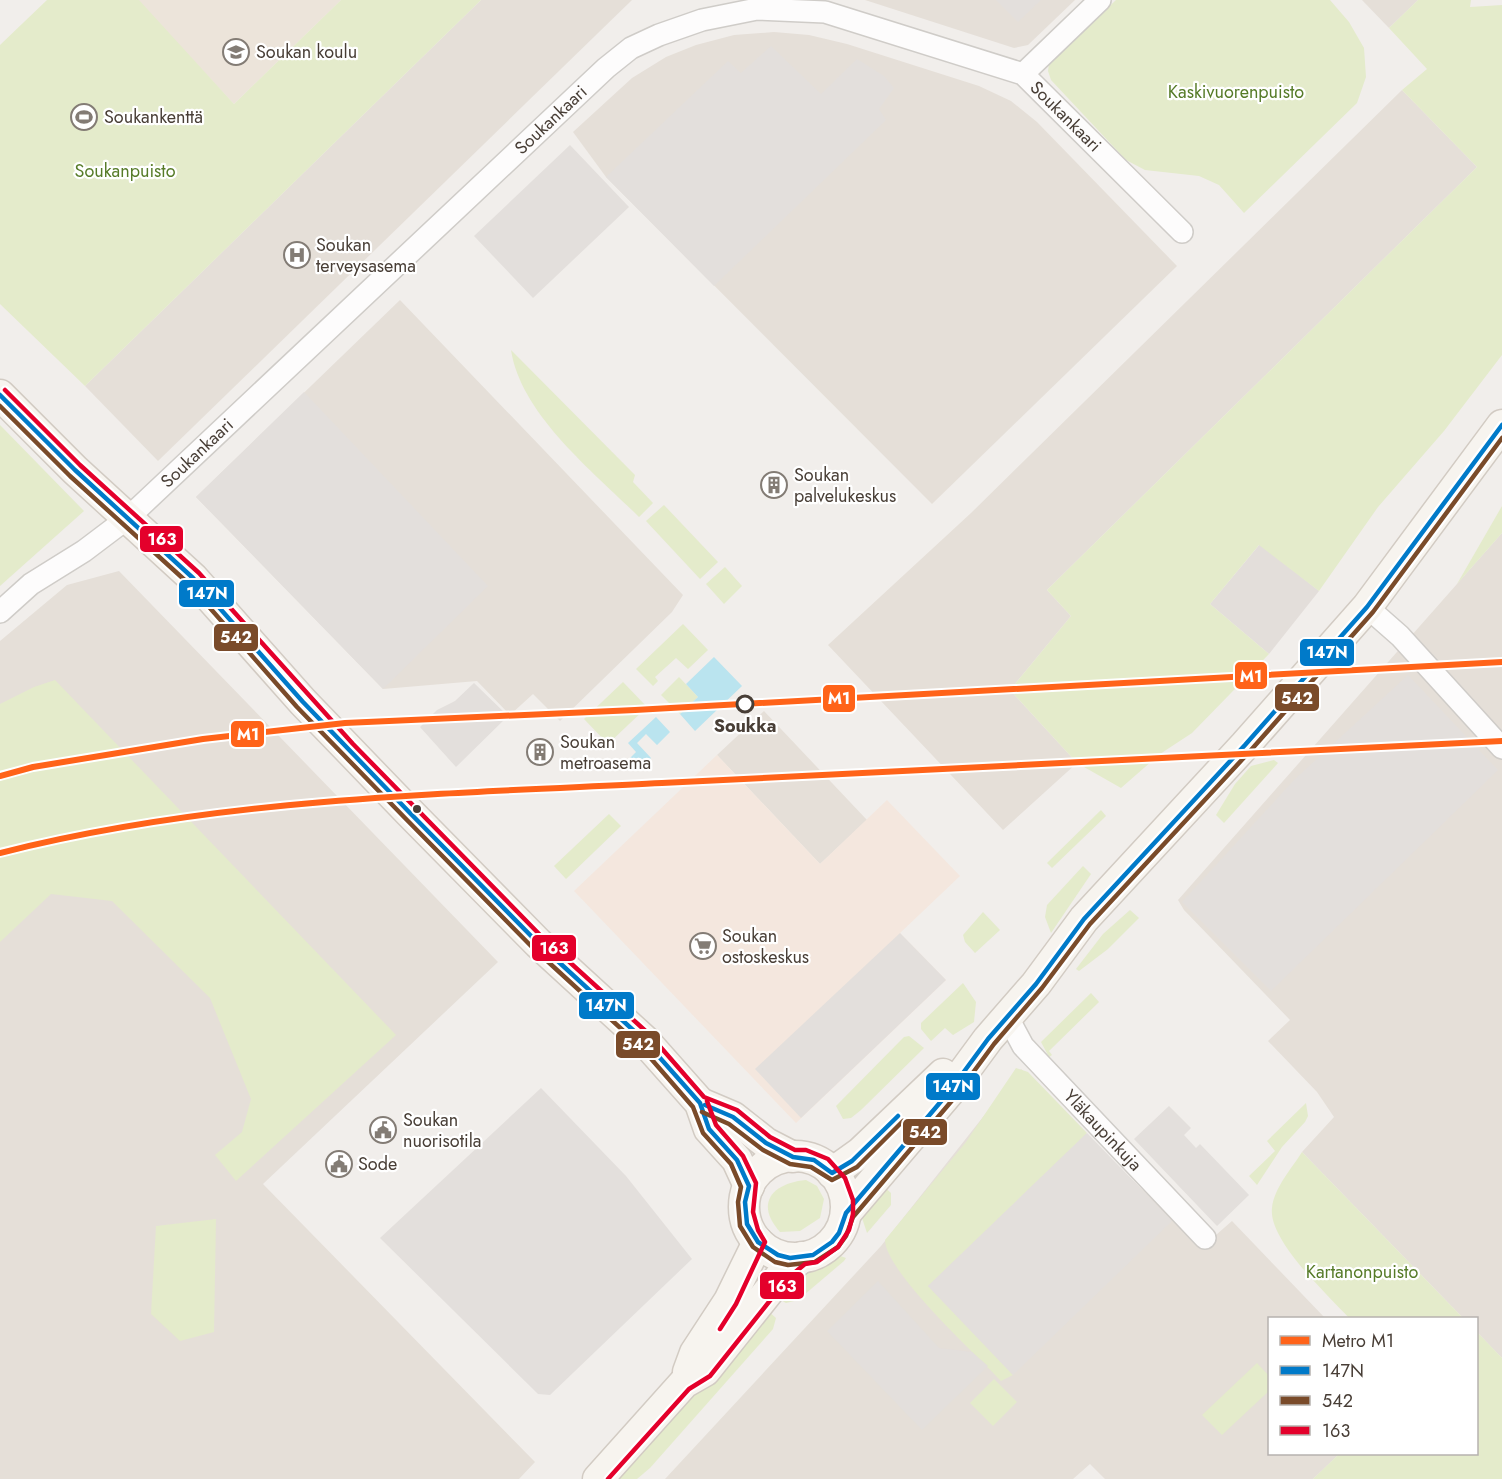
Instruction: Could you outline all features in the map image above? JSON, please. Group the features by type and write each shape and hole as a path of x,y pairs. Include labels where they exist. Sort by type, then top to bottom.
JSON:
{"street":[{"path":"1023,74 1100,0"},
{"name":"Soukankaari","path":"0,612 31,584 84,551 129,517 568,101 631,48 658,35 702,20 757,9 825,12 1023,74 1182,232"},
{"path":"0,395 75,470 193,578 303,702 410,813 538,943 637,1033 700,1103 709,1129 737,1160 749,1186"},
{"path":"846,1213 949,1092 988,1039 1036,984 1084,919 1252,737 1367,607 1502,425"},
{"path":"1367,607 1401,636 1502,748"},
{"name":"Yläkaupinkuja","path":"1007,1016 1023,1046 1205,1238"},
{"path":"832,1173 852,1161 935,1080 988,1039"},
{"path":"700,1103 733,1117 766,1143 793,1157 814,1160 832,1173 843,1191 846,1213 842,1227 832,1242 813,1255 802,1257 778,1255 758,1242 747,1224 745,1213 749,1186 757,1174 772,1162 793,1157"},
{"path":"684,1383 695,1353 729,1301 758,1242"},
{"path":"598,1479 684,1383 705,1371 783,1273 802,1257"}],"shaded area":[{"name":"Soukan koulu","path":"137,0 341,0 234,104"},
{"path":"481,0 632,0 158,461 85,386"},
{"path":"865,0 1075,0 1028,45 1014,48"},
{"path":"996,0 1041,0 1018,22"},
{"path":"1362,0 1418,0 1389,28"},
{"path":"774,32 809,35 847,44 979,86 1011,101 1037,122 1177,266 932,504 606,177 573,132 632,78 666,57 696,45 734,35"},
{"path":"771,46 821,94 857,59 884,76 894,88 879,109 886,120 714,286 606,177 728,61 741,73"},
{"path":"1402,90 1477,167 1047,590 1071,616 1010,690 1077,763 1003,830 828,645 971,513"},
{"path":"570,145 629,207 533,298 474,236"},
{"path":"400,300 683,595 672,612 560,721 533,694 510,715 477,681 383,689 196,497"},
{"path":"304,392 488,586 383,689 196,497"},
{"path":"1502,533 1502,1358 1478,1333 1478,1317 1462,1317 1302,1152 1334,1117 1317,1092 1268,1041 1290,1020 1184,910 1178,900"},
{"path":"1260,544 1319,591 1269,654 1210,604"},
{"path":"119,571 498,962 263,1184 535,1462 519,1479 0,1479 0,641 67,585"},
{"path":"1408,675 1498,770 1271,991 1182,902 1294,780"},
{"path":"474,683 508,716 456,767 420,727 437,710 455,701"},
{"path":"764,711 867,820 820,864 717,755"},
{"path":"717,755 820,864 887,800 960,876 900,933 946,980 796,1123 574,891"},
{"path":"900,933 946,980 801,1118 755,1069"},
{"path":"1021,1069 1201,1248 1232,1221 1324,1317 1268,1317 1268,1455 1338,1455 1313,1479 1105,1479 1090,1464 1073,1479 665,1479 881,1246"},
{"path":"541,1088 626,1176 692,1259 550,1395 538,1394 380,1238"},
{"path":"1169,1106 1191,1128 1184,1135 1196,1148 1200,1144 1249,1195 1217,1226 1134,1139"},
{"path":"1087,1133 1172,1221 1013,1375 928,1286"},
{"path":"878,1281 939,1348 972,1352 988,1366 922,1430 827,1331"}],"green space":[{"name":"Soukanpuisto","path":"47,0 139,0 234,104 341,0 481,0 85,386 0,304 0,45"},
{"name":"Kaskivuorenpuisto","path":"1116,0 1330,0 1349,22 1364,48 1366,77 1357,103 1244,213 1219,185 1199,176 1145,170 1126,160 1051,80 1048,71 1049,64"},
{"path":"1418,0 1471,0 1470,7 1502,5 1502,355 1444,431 1378,507 1319,591 1259,545 1210,604 1269,654 1192,733 1160,754 1121,788 1077,763 1010,690 1071,616 1047,590 1477,167 1402,90 1427,69 1389,28"},
{"path":"511,350 635,475 633,482 653,503 639,517 581,462 544,420 518,374"},
{"path":"0,425 84,511 0,586"},
{"path":"664,505 718,562 700,579 646,521"},
{"path":"1502,506 1502,533 1457,584"},
{"path":"725,567 742,586 724,604 706,584"},
{"path":"683,624 708,650 688,669 676,658 655,677 658,681 653,686 636,669"},
{"path":"679,677 698,697 680,714 661,695"},
{"path":"55,680 396,1035 236,1181 215,1155 242,1132 251,1099 210,998 112,901 51,894 0,942 0,704 34,687"},
{"path":"623,682 647,707 608,744 584,719"},
{"path":"1274,760 1278,763 1224,823 1216,815 1235,784 1251,766"},
{"path":"1101,810 1106,816 1052,868 1047,863"},
{"path":"609,814 621,826 566,879 554,866"},
{"path":"1083,866 1091,874 1051,933 1045,917 1047,905"},
{"path":"1130,910 1139,918 1108,949 1079,971 1076,969 1103,934"},
{"path":"983,912 1000,930 975,953 965,942 963,935"},
{"path":"963,983 976,1002 974,1022 953,1035 945,1028 931,1041 921,1029 921,1023"},
{"path":"1091,993 1099,1002 1049,1051 1052,1055 1049,1057 1041,1042"},
{"path":"909,1036 924,1048 861,1110 851,1118 843,1119 836,1106 904,1037"},
{"path":"1016,1068 1028,1072 1087,1133 928,1286 1013,1375 1001,1381 916,1292 889,1254 885,1240 966,1142"},
{"path":"1306,1103 1308,1116 1305,1122 1282,1147 1257,1185 1249,1176 1275,1151 1267,1141"},
{"name":"Kartanonpuisto","path":"1302,1152 1462,1317 1348,1317 1314,1282 1279,1235 1273,1221 1272,1208 1276,1193"},
{"path":"806,1180 817,1186 824,1199 820,1218 800,1231 780,1232 768,1212 771,1196 784,1185"},
{"path":"881,1184 891,1193 891,1205 867,1233 860,1212"},
{"path":"216,1219 214,1332 180,1341 151,1314 156,1226"},
{"path":"835,1254 846,1258 798,1300 786,1303 775,1297 803,1270"},
{"path":"767,1310 776,1318 773,1329 650,1468 637,1479 608,1479"},
{"path":"1478,1333 1502,1358 1502,1479 1313,1479 1338,1455 1478,1455"},
{"path":"1257,1363 1268,1375 1268,1392 1222,1435 1202,1415"},
{"path":"994,1379 1017,1402 993,1426 970,1403"}],"water":[{"path":"714,657 742,686 695,731 680,714 698,697 686,684"},
{"path":"656,717 670,732 657,745 646,734 637,743 651,758 641,768 630,758 636,752 628,743"}],"metro line":[{"name":"M1","path":"0,776 33,767 203,739 345,723 635,710 1502,662"},
{"name":"M1","path":"0,853 163,820 329,801 1502,741"}],"transit line":[{"name":"163","path":"5,390 80,465 199,573 353,744 543,938 650,1035 704,1097 737,1110 770,1137 795,1150 806,1150 828,1159 845,1178 853,1200 853,1214 849,1230 838,1247 817,1262 805,1264 788,1278 710,1376 689,1389 608,1479"},
{"name":"147N","path":"0,395 75,470 193,578 303,702 410,813 538,943 645,1041 700,1103 709,1129 737,1160 749,1186 745,1202 747,1224 758,1242 778,1255 790,1258 813,1255 832,1242 839,1233 846,1213 949,1092 988,1039 1036,984 1084,919 1245,745 1367,607 1502,425"},
{"name":"542","path":"0,406 70,476 188,583 297,707 405,818 533,948 640,1046 693,1107 703,1133 731,1164 741,1187 738,1202 740,1226 753,1247 775,1262 788,1265 815,1262 838,1247 846,1236 853,1217 955,1097 994,1044 1042,988 1090,924 1251,750 1373,612 1502,438"},
{"name":"163","path":"707,1101 716,1125 743,1156 756,1183 753,1212 758,1230 765,1242 736,1304 720,1329"},
{"name":"147N","path":"705,1105 733,1117 766,1143 793,1157 814,1160 832,1173 852,1161 898,1116"},
{"name":"542","path":"702,1112 729,1124 763,1150 790,1164 811,1167 832,1180 857,1167 903,1121"}],"place":[{"name":"Soukan koulu","path":"236,52"},
{"name":"Soukankenttä","path":"84,117"},
{"name":"Soukan terveysasema","path":"297,255"},
{"name":"Soukan palvelukeskus","path":"774,485"},
{"name":"Soukka","path":"745,704"},
{"name":"Soukan metroasema","path":"540,752"},
{"name":"Soukan ostoskeskus","path":"703,946"},
{"name":"Soukan nuorisotila","path":"383,1130"},
{"name":"Sode","path":"339,1164"}]}
